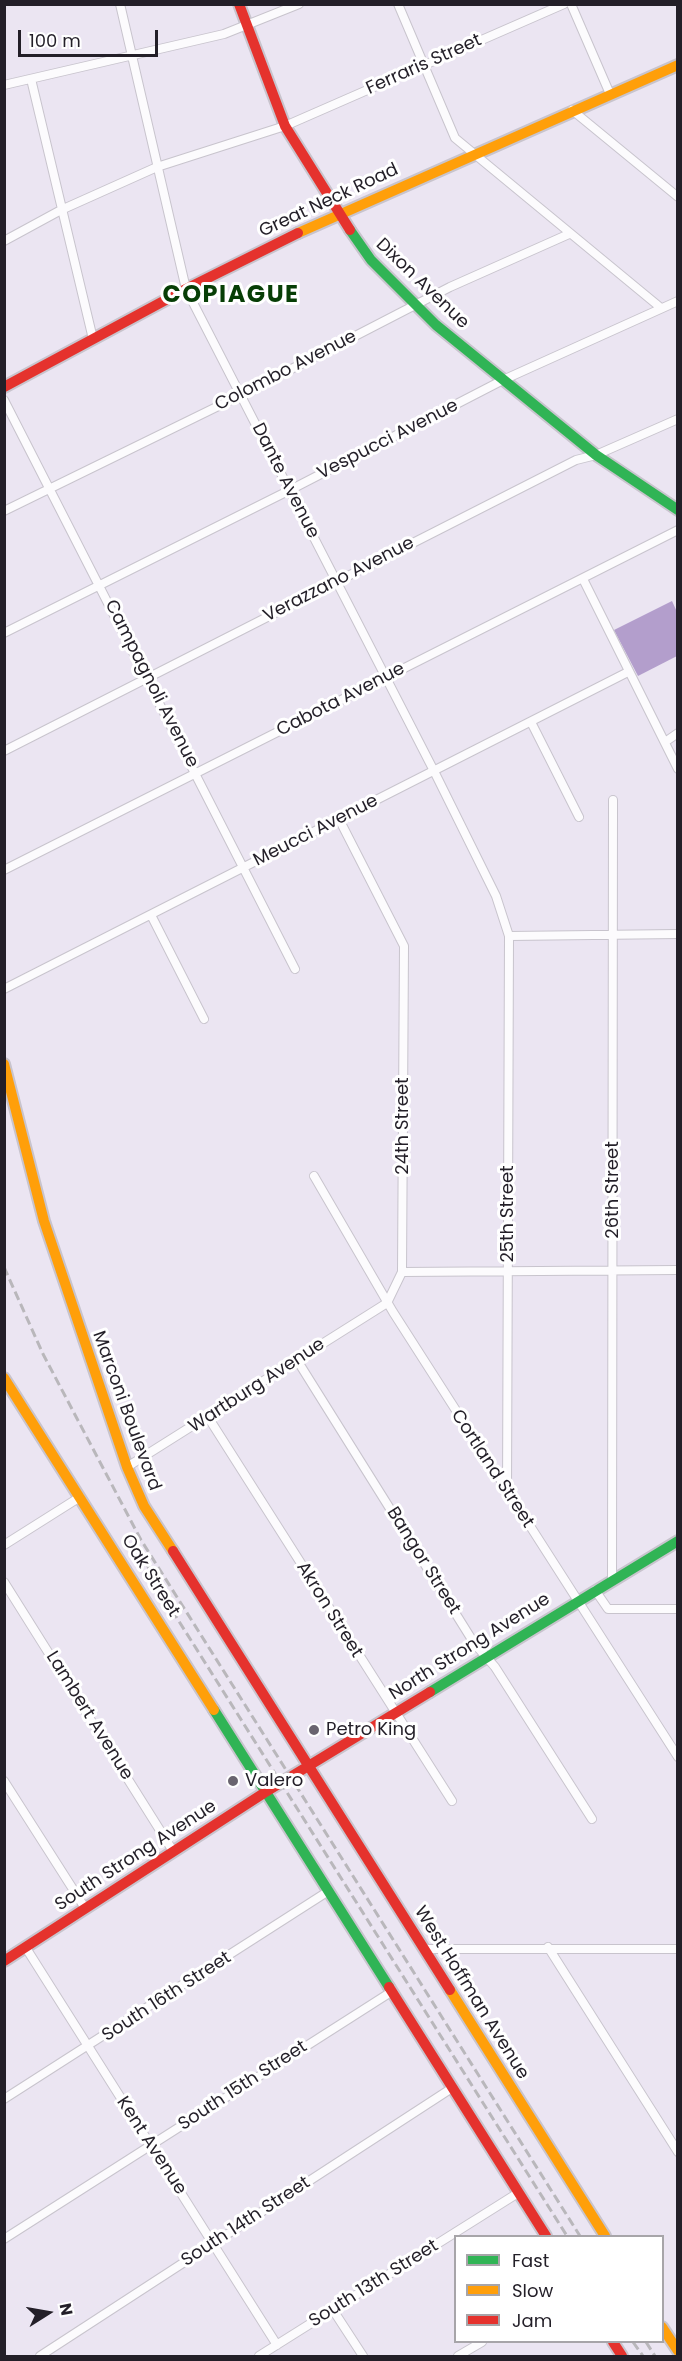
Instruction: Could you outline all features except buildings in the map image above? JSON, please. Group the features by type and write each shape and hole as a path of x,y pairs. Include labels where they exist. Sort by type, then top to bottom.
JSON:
{"main road":[{"name":"Dixon Avenue","path":"239,4 285,126 338,214 371,260 415,305 503,380 596,455 678,510"},
{"name":"Great Neck Road","path":"4,387 186,289 338,214 471,153 678,64"},
{"name":"Marconi Boulevard","path":"4,1064 24,1151 44,1221 127,1467 149,1515 308,1768"},
{"name":"Oak Street","path":"4,1378 250,1765 264,1793"},
{"name":"North Strong Avenue","path":"285,1780 308,1768 577,1600 678,1541"},
{"name":"West Hoffman Avenue","path":"308,1768 604,2235"},
{"name":"South Strong Avenue","path":"4,1961 285,1780"},
{"path":"264,1793 545,2235"},
{"path":"664,2328 677,2348"},
{"path":"614,2343 622,2356"}],"street":[{"name":"Dante Avenue","path":"120,4 186,289 434,771 496,897 508,936"},
{"path":"4,85 247,27 299,4"},
{"path":"398,4 455,138 661,308"},
{"name":"Ferraris Street","path":"4,241 61,210 157,167 285,126 564,4"},
{"path":"571,4 610,94"},
{"path":"31,79 93,339"},
{"path":"572,110 678,196"},
{"name":"Colombo Avenue","path":"4,511 241,395 490,268 569,234"},
{"name":"Vespucci Avenue","path":"4,633 503,380 678,301"},
{"name":"Campagnoli Avenue","path":"4,400 197,772 295,969"},
{"name":"Verazzano Avenue","path":"4,751 576,460 596,455 678,419"},
{"name":"Cabota Avenue","path":"4,870 678,530"},
{"path":"583,579 678,769"},
{"name":"Meucci Avenue","path":"4,989 628,672"},
{"path":"531,722 579,817"},
{"path":"665,742 678,733"},
{"name":"26th Street","path":"612,1580 613,800"},
{"name":"24th Street","path":"339,819 404,946 402,1272 387,1303"},
{"path":"151,915 204,1019"},
{"path":"508,936 678,934"},
{"name":"25th Street","path":"507,1493 508,936"},
{"name":"Cortland Street","path":"314,1176 387,1303 678,1757"},
{"path":"402,1272 507,1269 678,1270"},
{"name":"Wartburg Avenue","path":"127,1467 387,1303"},
{"name":"Bangor Street","path":"297,1360 485,1657 495,1667 592,1819"},
{"name":"Akron Street","path":"208,1417 452,1801"},
{"path":"4,1545 80,1497"},
{"name":"Lambert Avenue","path":"4,1582 173,1851"},
{"path":"595,1590 608,1609 678,1609"},
{"path":"4,1781 85,1908"},
{"name":"South 16th Street","path":"4,2099 88,2048 327,1892"},
{"path":"424,1949 548,1947 677,1950"},
{"path":"548,1947 678,2152"},
{"name":"Kent Avenue","path":"26,1948 277,2345"},
{"name":"South 15th Street","path":"4,2239 391,1992"},
{"name":"South 14th Street","path":"40,2356 453,2088"},
{"name":"South 13th Street","path":"259,2356 518,2193"},
{"path":"333,2310 363,2356"},
{"path":"458,2356 480,2343"}],"shaded area":[{"path":"672,601 677,612 677,656 638,676 614,630"}],"railway":[{"path":"4,1267 43,1354 141,1540 579,2235"},
{"path":"146,1563 175,1615 566,2235"},
{"path":"634,2343 643,2356"},
{"path":"647,2343 655,2356"}],"traffic: fast":[{"path":"350,230 371,260 436,325 596,455 678,510"},
{"path":"430,1692 678,1541"},
{"path":"214,1710 389,1987"}],"traffic: slow":[{"path":"298,233 678,65"},
{"path":"4,1064 44,1221 127,1467 144,1506 173,1551"},
{"path":"4,1378 214,1710"},
{"path":"450,1990 604,2235"},
{"path":"664,2330 678,2351"}],"traffic: jam":[{"path":"239,4 285,126 350,230"},
{"path":"4,387 186,289 298,233"},
{"path":"173,1551 450,1990"},
{"path":"4,1961 264,1793 430,1692"},
{"path":"389,1987 545,2235"},
{"path":"614,2343 622,2356"}],"place":[{"name":"Petro King","path":"314,1730"},
{"name":"Valero","path":"233,1781"}],"district":[{"name":"COPIAGUE","path":"231,296"}]}
